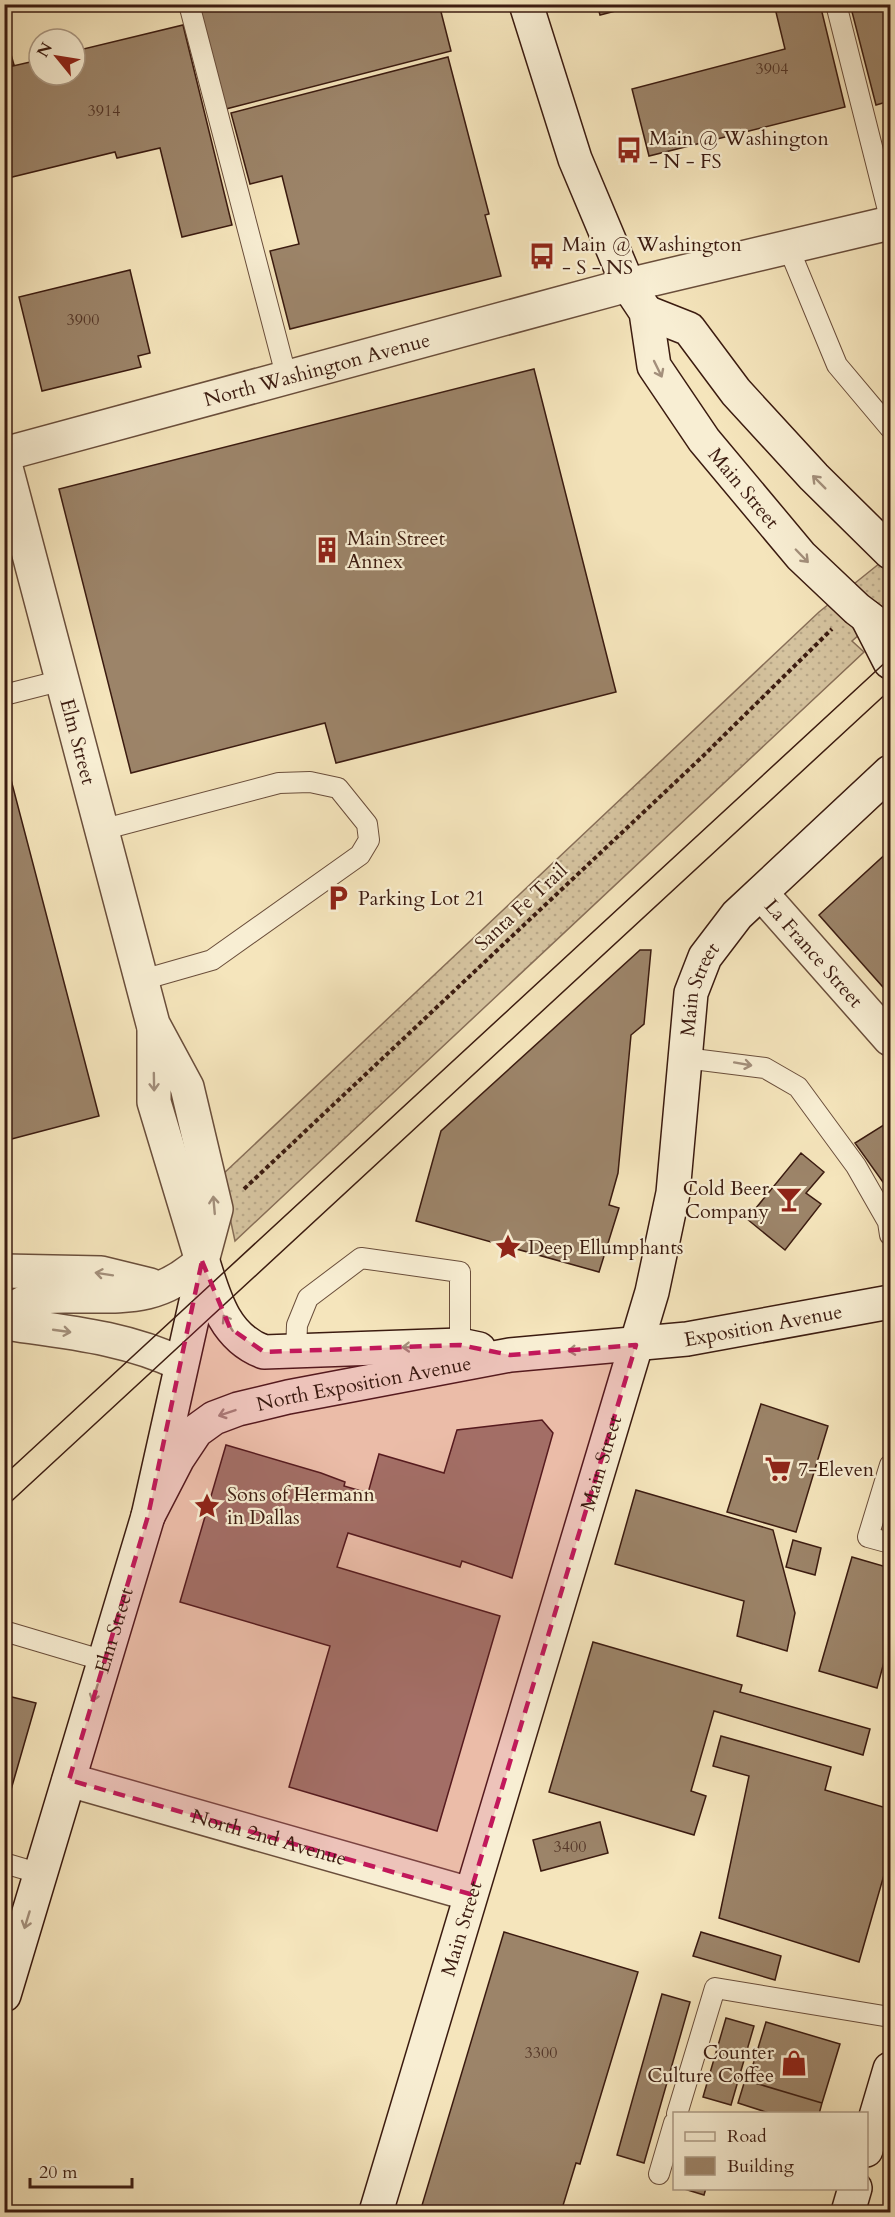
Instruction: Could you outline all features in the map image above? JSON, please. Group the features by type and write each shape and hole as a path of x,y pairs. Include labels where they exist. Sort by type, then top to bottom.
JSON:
{"main road":[{"name":"Main Street","path":"526,4 575,159 628,285 646,312 654,366 704,440 801,556 879,626 891,662"},
{"name":"North Washington Avenue","path":"4,454 628,285 789,249 891,223"},
{"path":"646,312 689,328 736,392 813,477 891,552"},
{"name":"Elm Street","path":"4,460 153,1024 154,1102 202,1261 197,1297 148,1516 4,1995"},
{"name":"Main Street","path":"376,2212 652,1292 673,1193 692,993 705,957 737,915 891,772"},
{"name":"La France Street","path":"761,892 891,1039"},
{"path":"4,1316 27,1300 56,1296 117,1298 161,1288 183,1278 202,1261 220,1310 239,1339 264,1352 460,1345 510,1355"},
{"path":"4,1271 101,1273 161,1288"},
{"name":"Exposition Avenue","path":"636,1345 687,1339 891,1302"},
{"path":"4,1323 92,1335 131,1344 181,1364"},
{"name":"North Exposition Avenue","path":"148,1516 178,1458 196,1431 214,1418 288,1397 510,1355 636,1345"},
{"name":"North 2nd Avenue","path":"69,1780 470,1894"},
{"path":"868,2147 891,2069"},
{"path":"848,2212 854,2190"}],"lane":[{"path":"189,4 287,379"},
{"path":"836,4 891,218"},
{"path":"789,249 837,365 891,428"},
{"path":"4,695 63,680"},
{"path":"101,830 279,783 310,782 338,788 366,824 369,840 360,855 212,960 142,980"},
{"path":"685,1058 765,1068 798,1087 856,1166 888,1222 891,1235"},
{"path":"296,1352 297,1325 308,1298 361,1258 460,1272 460,1345"},
{"path":"891,1465 868,1537 891,1543"},
{"path":"4,1631 105,1661"},
{"path":"4,1863 41,1874"},
{"path":"678,2112 715,1988 891,2018"},
{"path":"659,2174 673,2129"}],"path":[{"name":"Santa Fe Trail","path":"241,1192 701,758 831,630"}],"highlighted area":[{"path":"202,1261 230,1328 264,1352 460,1345 510,1355 636,1345 470,1894 69,1780 148,1516"}],"shaded area":[{"path":"890,555 890,608 852,641 864,652 235,1241 221,1176 819,612"}],"building":[{"path":"195,4 439,4 451,51 222,110"},
{"path":"597,4 642,4 600,15"},
{"path":"774,4 820,4 845,107 649,156 632,89 785,49"},
{"path":"850,4 890,4 890,101 876,105"},
{"path":"183,25 232,225 182,237 160,148 117,158 115,152 4,179 4,68 27,63 27,87 87,87 87,48"},
{"path":"4,30 14,65 4,67"},
{"path":"448,57 489,214 485,215 501,276 290,329 270,251 299,244 282,176 250,184 231,113"},
{"path":"130,270 150,353 138,356 141,367 42,391 19,297"},
{"name":"Main Street Annex","path":"534,369 616,692 336,763 325,723 131,773 59,489"},
{"path":"4,753 99,1116 4,1141"},
{"path":"890,850 890,995 819,915"},
{"path":"640,950 651,950 644,1024 631,1035 618,1173 609,1205 619,1208 599,1272 416,1221 441,1131"},
{"path":"890,1121 890,1192 855,1143"},
{"name":"Cold Beer Company","path":"801,1153 824,1172 806,1193 821,1204 785,1250 747,1219"},
{"name":"7-Eleven","path":"761,1404 828,1426 796,1532 727,1512"},
{"path":"542,1420 553,1433 512,1578 462,1561 460,1567 348,1533 337,1567 500,1616 437,1831 289,1787 330,1646 180,1602 226,1445 321,1473 345,1482 344,1486 368,1493 379,1454 444,1473 457,1430"},
{"path":"636,1490 773,1530 795,1613 787,1651 737,1636 744,1601 615,1564"},
{"path":"793,1540 821,1548 815,1575 786,1567"},
{"path":"852,1557 890,1568 890,1640 877,1688 819,1671"},
{"path":"593,1642 742,1685 740,1692 870,1729 863,1755 714,1711 691,1791 706,1796 694,1835 549,1792"},
{"path":"4,1695 36,1703 4,1814"},
{"path":"721,1736 831,1767 825,1790 890,1809 890,1854 859,1962 719,1918 749,1776 713,1766"},
{"path":"600,1822 608,1853 541,1871 533,1840"},
{"path":"504,1932 638,1972 580,2164 576,2163 561,2212 420,2212"},
{"path":"701,1932 781,1956 775,1980 693,1956"},
{"path":"662,1994 690,2002 644,2163 617,2155"},
{"path":"726,2018 754,2026 731,2105 703,2097"},
{"name":"Counter Culture Coffee","path":"766,2022 840,2044 822,2103 748,2081"},
{"path":"745,2080 822,2103 820,2112 766,2112 738,2103"},
{"path":"688,2190 705,2190 704,2195"}],"tram line":[{"path":"4,1475 890,658"},
{"path":"4,1508 890,690"}],"place":[{"name":"Main @ Washington - N - FS","path":"629,150"},
{"name":"Main @ Washington - S - NS","path":"542,256"},
{"name":"Main Street Annex","path":"327,550"},
{"name":"Parking Lot 21","path":"338,898"},
{"name":"Cold Beer Company","path":"789,1199"},
{"name":"Deep Ellumphants","path":"508,1247"},
{"name":"7-Eleven","path":"778,1469"},
{"name":"Sons of Hermann in Dallas","path":"207,1506"},
{"name":"Counter Culture Coffee","path":"794,2063"}]}
